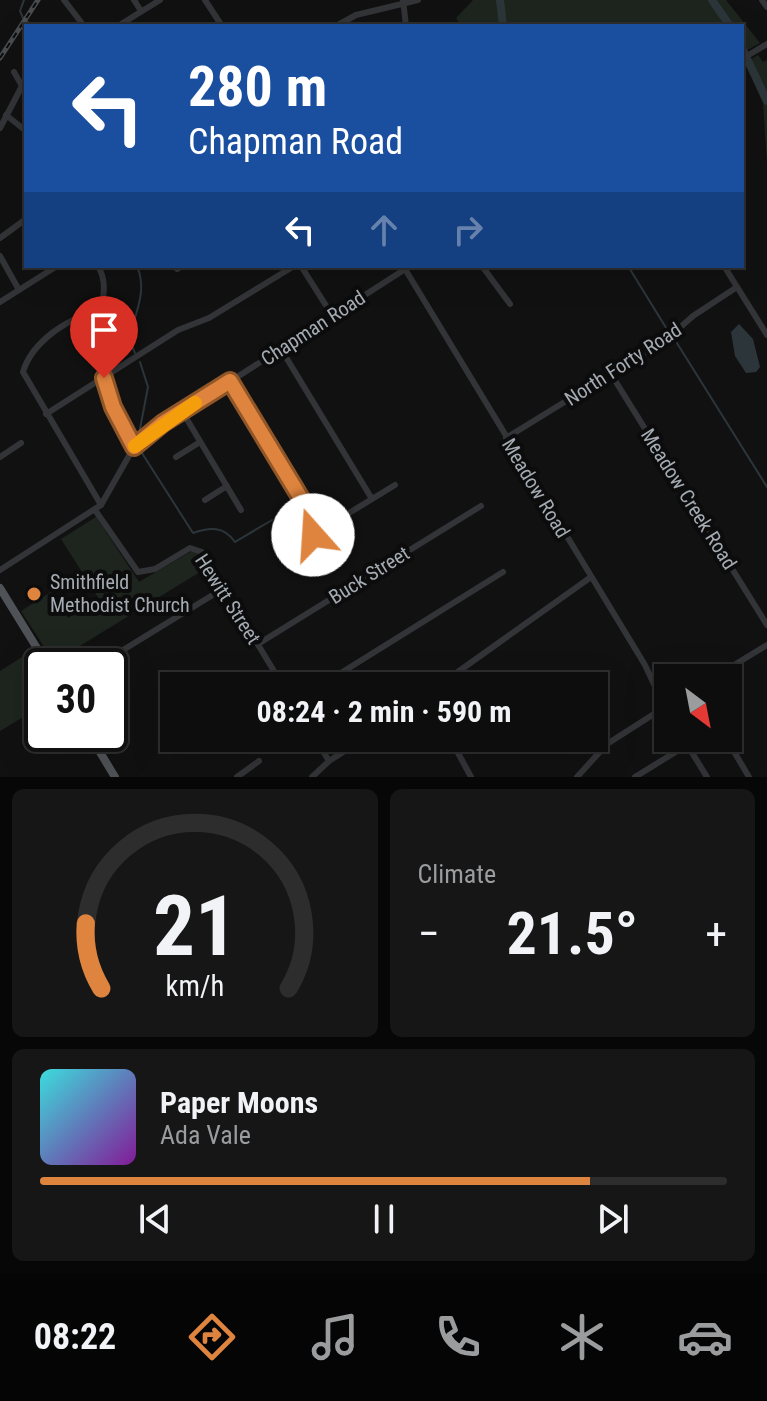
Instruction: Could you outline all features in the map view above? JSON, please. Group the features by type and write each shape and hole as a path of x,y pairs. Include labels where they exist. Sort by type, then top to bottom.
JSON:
{"main road":[{"path":"0,588 37,648"},
{"path":"100,752 115,777"}],"street":[{"path":"64,0 82,24"},
{"path":"134,0 141,11"},
{"path":"121,24 160,0"},
{"path":"205,0 221,24"},
{"path":"340,24 366,12 418,0"},
{"path":"762,0 767,7"},
{"path":"403,3 406,24"},
{"path":"744,58 764,46"},
{"path":"0,128 22,86 14,72"},
{"path":"6,115 24,129"},
{"path":"0,238 24,220"},
{"path":"0,256 19,290"},
{"path":"0,302 54,268"},
{"path":"99,268 106,285 96,345 113,407 134,447"},
{"path":"46,414 178,330 209,318 291,268"},
{"path":"302,268 332,315"},
{"name":"Chapman Road","path":"0,570 98,508 134,447 182,411 407,268"},
{"name":"Meadow Road","path":"407,268 654,683"},
{"path":"483,268 510,304"},
{"path":"725,268 767,335"},
{"name":"North Forty Road","path":"506,438 667,339 693,316 737,287"},
{"path":"98,508 25,379 24,366 46,339 80,317 99,315"},
{"path":"281,349 372,499"},
{"name":"Meadow Creek Road","path":"611,374 767,625"},
{"path":"230,381 311,515 311,559"},
{"path":"182,411 241,510"},
{"path":"176,457 200,442"},
{"path":"0,457 21,443"},
{"path":"313,535 395,485"},
{"path":"205,500 227,486"},
{"name":"Buck Street","path":"258,644 481,506"},
{"name":"Hewitt Street","path":"98,508 138,572 150,571 195,548 202,552 275,672"},
{"path":"342,672 503,572"},
{"path":"458,672 591,577"},
{"path":"126,648 224,588"},
{"path":"736,664 767,645"},
{"path":"577,777 607,744 654,717"},
{"path":"324,752 329,761"},
{"path":"312,777 343,752"},
{"path":"458,752 471,777"},
{"path":"635,777 670,752"},
{"path":"692,752 707,777"},
{"path":"734,752 749,777"},
{"path":"237,777 259,761"}],"shaded area":[{"path":"473,0 726,0 760,43 744,52 744,24 460,24 456,18"},
{"path":"758,55 763,62 767,60 767,163 763,103 745,63"},
{"path":"739,324 753,339 760,367 756,372 746,373 735,356 731,332"},
{"path":"96,517 139,582 192,551 200,554 208,567 77,648 45,648 21,611 51,592 68,618 84,608 82,604 89,599 92,603 99,599 61,539"},
{"path":"24,656 24,717 0,731 0,671"}],"waterway":[{"path":"23,18 20,11 24,0"},
{"path":"500,0 503,24"},
{"path":"712,0 729,24"},
{"path":"26,20 30,24"},
{"path":"744,52 767,101"},
{"path":"135,353 132,334 141,291 138,268"},
{"path":"629,268 668,331"},
{"path":"675,340 767,487"},
{"path":"139,434 148,387 140,362"},
{"path":"140,450 193,533 216,529 235,542 272,520"}],"railway":[{"path":"0,58 38,0"}],"slow traffic":[{"path":"135,446 195,403"}],"place":[{"name":"Smithfield Methodist Church","path":"34,594"}],"route":[{"path":"104,378 120,424 134,447 163,423 230,381 311,515 313,535"}]}
